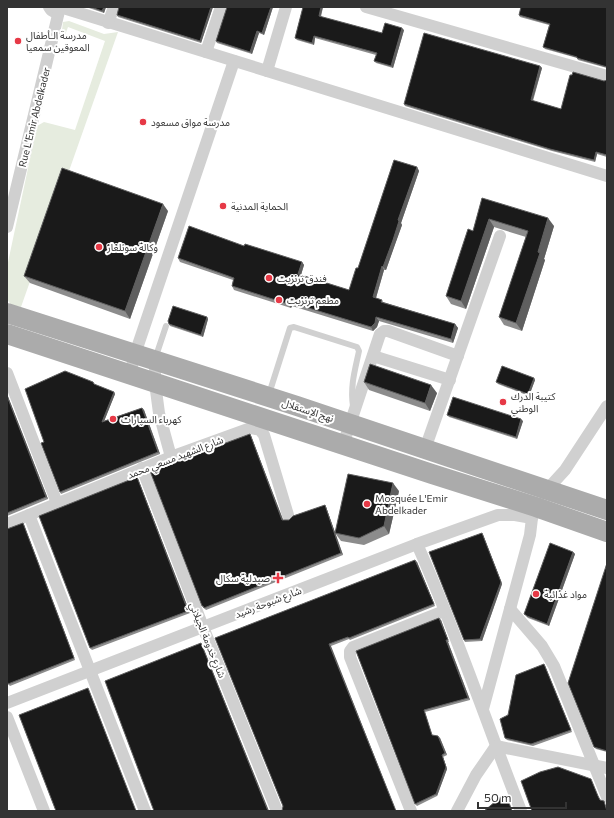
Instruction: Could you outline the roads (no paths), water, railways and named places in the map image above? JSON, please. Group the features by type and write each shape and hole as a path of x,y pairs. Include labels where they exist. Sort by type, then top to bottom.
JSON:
{"main road":[{"name":"نهج الإستقلال","path":"7,313 268,396 352,418 425,449 607,510"},
{"path":"7,334 343,445 534,513 607,532"}],"street":[{"path":"108,23 114,7"},
{"path":"206,52 221,7"},
{"path":"267,71 286,7"},
{"path":"366,7 607,76"},
{"path":"57,9 206,52 607,176"},
{"name":"Rue L'Emir Abdelkader","path":"7,227 57,9"},
{"path":"130,374 135,354 234,61"},
{"path":"425,449 500,236"},
{"path":"343,445 380,334 384,331 388,331 458,356"},
{"path":"373,356 450,380"},
{"path":"155,360 155,383 159,412 171,456"},
{"path":"7,373 58,503"},
{"path":"483,709 530,535 534,513 546,490 565,470 607,406"},
{"name":"شارع الشهيد مسعي محمد","path":"7,524 171,456 251,428 260,430 264,435 288,515"},
{"name":"شارع خدومة الجيلاني","path":"142,468 203,627 277,811"},
{"name":"شارع شبوحة رشيد","path":"7,703 417,544 498,515 534,513"},
{"path":"29,515 144,811"},
{"path":"417,544 483,709 521,811"},
{"path":"510,609 542,646 554,666 607,796"},
{"path":"411,811 350,657 350,651 353,647 444,611"},
{"path":"7,717 44,811"},
{"path":"496,746 607,768"},
{"path":"457,811 476,775 496,746"}],"lane":[{"path":"155,360 166,326"},
{"path":"268,396 290,328 294,327 357,347 359,351 352,381 351,394 352,418"}],"place":[{"name":"مدرسة الـأطفال المعوقين سمعيا","path":"18,41"},
{"name":"مدرسة مواق مسعود","path":"143,122"},
{"name":"الحماية المدنية","path":"223,206"},
{"name":"وكالة سونلغاز","path":"99,247"},
{"name":"فندق ترنزيت","path":"269,278"},
{"name":"مطعم ترنزيت","path":"279,300"},
{"name":"كتيبة الدرك الوطني","path":"503,402"},
{"name":"كهرباء السيارات","path":"113,419"},
{"name":"Mosquée L'Emir Abdelkader","path":"367,504"},
{"name":"صيدلية سكال","path":"278,578"},
{"name":"مواد غذائية","path":"536,594"}]}
